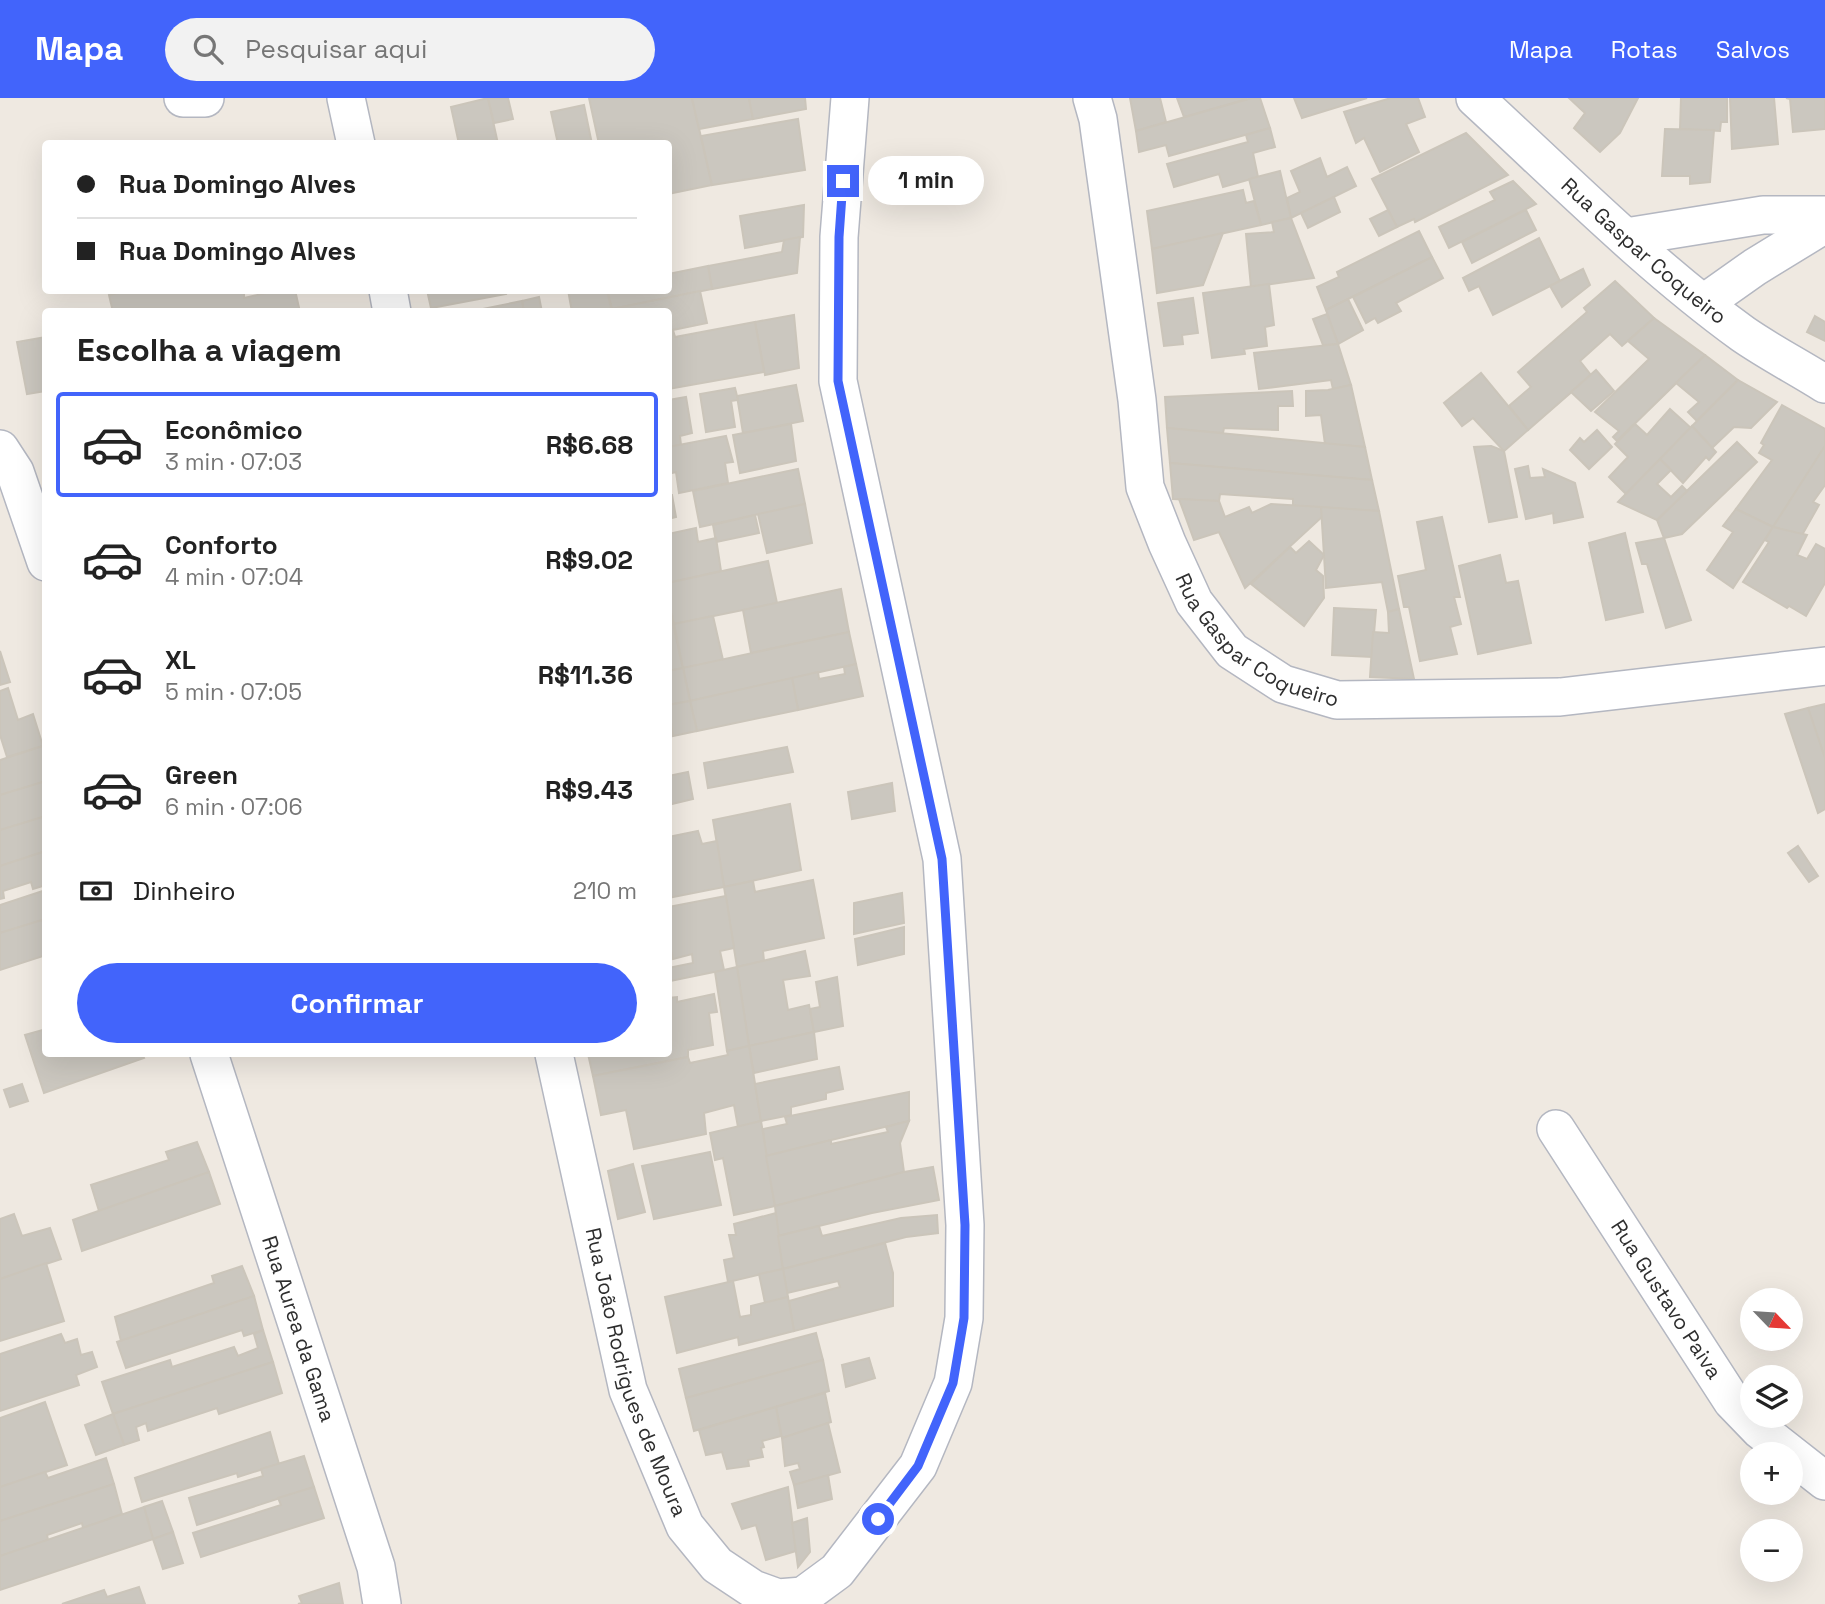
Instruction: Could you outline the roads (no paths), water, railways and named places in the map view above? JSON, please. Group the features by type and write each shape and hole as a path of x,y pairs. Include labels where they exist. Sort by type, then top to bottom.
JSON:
{"street":[{"path":"183,98 205,98"},
{"path":"346,98 355,140"},
{"name":"Rua João Rodrigues de Moura","path":"555,1057 628,1390 685,1526 717,1565 753,1589 778,1598 803,1596 837,1571 918,1466 953,1383 964,1318 965,1225 942,859 838,381 839,237 850,98"},
{"name":"Rua Gaspar Coqueiro","path":"1092,98 1100,132 1145,487 1194,602 1232,651 1283,684 1337,700 1560,697 1825,666"},
{"name":"Rua Gaspar Coqueiro","path":"1475,98 1626,237 1704,303 1744,334 1825,384"},
{"path":"1626,237 1763,215 1825,215"},
{"path":"1704,303 1755,267 1825,224"},
{"path":"0,449 15,472 42,550"},
{"name":"Rua Aurea da Gama","path":"210,1057 376,1567 382,1604"},
{"name":"Rua Gustavo Paiva","path":"1556,1129 1732,1401 1760,1430 1825,1481"}]}
